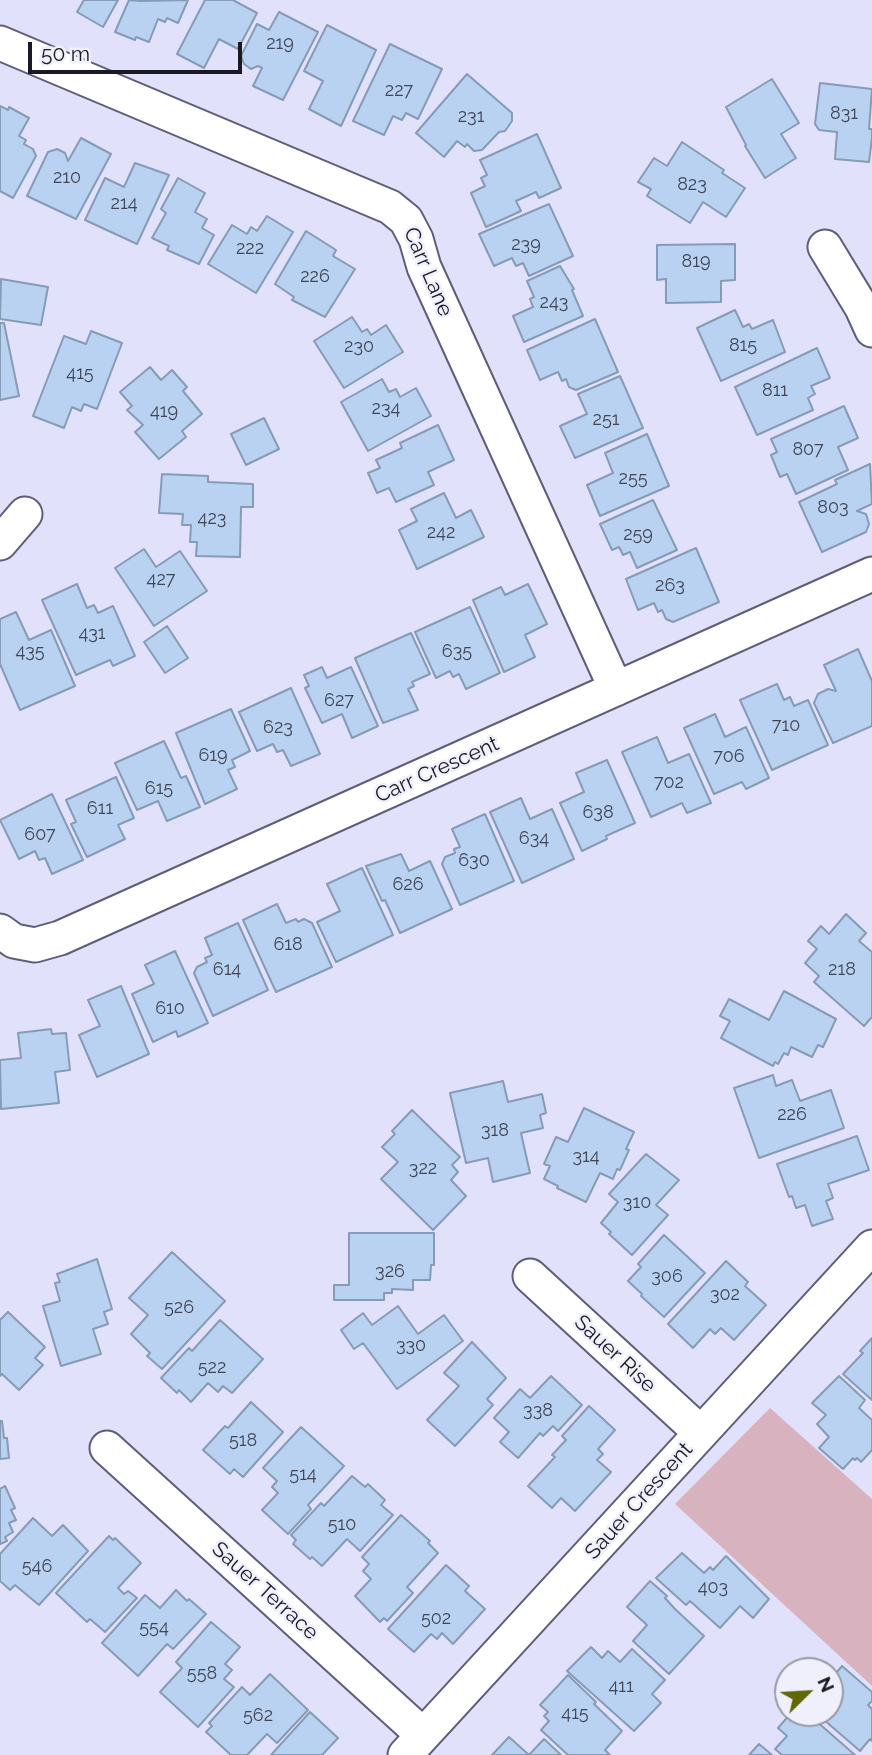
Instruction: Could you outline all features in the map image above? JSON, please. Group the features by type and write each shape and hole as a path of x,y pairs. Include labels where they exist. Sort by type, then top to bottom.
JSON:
{"street":[{"name":"Carr Lane","path":"0,43 390,207 407,219 424,267 616,689"},
{"path":"825,247 862,308 872,330"},
{"path":"0,543 25,514"},
{"name":"Carr Crescent","path":"0,931 14,941 35,945 60,938 872,574"},
{"name":"Sauer Crescent","path":"414,1745 872,1247"},
{"name":"Sauer Rise","path":"530,1276 701,1433"},
{"name":"Sauer Terrace","path":"107,1448 414,1745"}],"shaded area":[{"path":"770,1408 872,1499 872,1686 844,1660 844,1657 841,1657 675,1504"}],"building":[{"path":"84,0 118,0 103,27 77,12"},
{"path":"129,0 188,0 178,23 167,18 165,22 158,19 149,42 115,32"},
{"path":"205,0 233,0 257,13 238,49 219,39 204,68 177,54"},
{"path":"279,12 318,32 283,100 253,86 262,68 258,66 251,69 244,64 241,56 257,24 269,30"},
{"path":"327,25 376,50 341,126 309,109 323,81 304,71"},
{"path":"390,44 442,69 418,119 406,113 402,120 393,116 384,135 353,121"},
{"path":"467,74 512,113 512,121 505,131 499,132 482,150 474,151 467,144 465,147 457,141 444,157 416,133"},
{"path":"772,79 799,123 781,134 796,158 765,178 745,146 726,107"},
{"path":"820,83 872,89 869,162 835,159 837,132 819,130 815,124"},
{"path":"0,106 8,110 9,107 29,118 19,136 26,140 24,144 33,149 36,156 13,198 0,191"},
{"path":"537,134 561,188 539,198 536,192 516,201 521,211 486,227 471,193 485,186 481,178 487,175 480,160"},
{"path":"81,138 111,154 76,219 27,196 48,152 57,149 65,153 68,161"},
{"path":"682,142 724,170 722,173 745,188 726,217 703,202 690,223 647,196 651,189 638,182 654,158 667,166"},
{"path":"135,163 169,175 137,244 85,220 105,178 124,187"},
{"path":"178,178 205,193 195,212 207,219 202,228 214,235 199,264 167,250 169,246 152,238 166,213 161,209"},
{"path":"549,204 573,256 529,276 523,263 516,266 512,258 494,266 479,234"},
{"path":"267,216 293,232 256,293 208,264 232,225 247,234 251,227 257,231"},
{"path":"306,231 336,250 333,256 355,269 325,317 292,300 294,297 275,284"},
{"path":"735,244 735,280 721,281 721,302 666,303 666,279 657,280 657,245"},
{"path":"560,266 574,289 572,290 583,316 524,342 513,316 533,307 530,299 534,297 527,281"},
{"path":"1,279 48,287 41,325 0,319"},
{"path":"735,310 743,327 749,324 752,329 773,320 785,352 721,381 697,328"},
{"path":"352,317 362,332 367,329 371,335 386,325 403,352 344,388 314,341"},
{"path":"595,319 618,372 576,390 569,387 566,379 562,381 558,372 540,380 527,350"},
{"path":"0,323 4,323 19,396 0,400"},
{"path":"91,331 122,343 97,409 84,404 81,411 72,407 64,428 33,416 64,336 86,344"},
{"path":"817,348 830,378 811,386 815,394 808,398 813,410 757,435 735,387"},
{"path":"150,367 161,380 172,370 187,387 183,391 202,414 182,431 186,437 159,459 135,432 143,425 127,410 132,406 120,392"},
{"path":"620,376 643,428 575,458 560,426 587,414 578,394"},
{"path":"382,379 389,392 396,389 400,397 416,388 431,416 368,451 341,402"},
{"path":"844,406 858,438 838,447 848,470 796,494 787,474 780,477 771,455 777,452 771,439"},
{"path":"264,418 279,449 246,465 231,434"},
{"path":"438,425 454,460 428,472 434,485 396,502 389,488 377,493 368,473 380,468 376,460 402,448 400,443"},
{"path":"647,434 669,486 600,516 587,485 613,473 605,453"},
{"path":"870,464 872,504 857,511 866,514 869,524 866,532 822,552 799,502 837,484 835,480"},
{"path":"162,474 208,476 208,482 253,484 253,507 241,507 240,557 196,556 197,542 190,542 191,525 182,525 183,514 159,513"},
{"path":"444,493 456,518 471,510 484,537 417,569 399,530 417,521 411,509"},
{"path":"653,500 677,550 637,568 630,552 623,555 619,547 612,550 600,524"},
{"path":"696,548 719,602 673,622 666,619 662,610 658,612 654,603 638,610 626,579"},
{"path":"144,549 156,567 180,551 207,591 154,626 115,568"},
{"path":"77,584 87,608 94,605 98,613 113,606 135,656 113,666 110,660 76,675 42,600"},
{"path":"528,584 547,624 525,635 535,657 504,672 473,600 501,587 505,595"},
{"path":"470,607 500,673 466,689 459,674 453,677 450,671 436,678 415,632"},
{"path":"16,612 29,640 51,630 75,686 20,710 0,664 0,619"},
{"path":"167,626 188,658 165,673 144,642"},
{"path":"411,633 430,674 412,682 414,686 408,689 418,710 383,723 355,658"},
{"path":"858,649 872,681 872,726 833,743 814,703 818,694 828,689 836,691 824,665"},
{"path":"322,667 327,678 351,667 378,726 352,738 342,714 322,723 305,688 309,686 304,675"},
{"path":"777,684 784,700 790,697 794,706 808,700 828,745 772,770 740,700"},
{"path":"291,688 320,754 291,766 283,750 277,752 273,744 257,751 239,712"},
{"path":"231,709 250,751 232,760 235,767 228,770 237,789 205,804 176,733"},
{"path":"715,714 725,737 746,727 769,778 746,789 742,782 714,794 684,728"},
{"path":"657,737 668,763 689,754 711,803 687,813 682,803 651,817 622,752"},
{"path":"164,741 181,778 186,776 200,807 167,821 158,801 137,810 115,763"},
{"path":"607,760 635,823 582,851 560,803 584,792 576,773"},
{"path":"116,777 134,818 118,825 125,839 87,857 71,824 76,822 66,800"},
{"path":"52,794 83,860 52,874 45,858 39,860 35,851 19,859 0,820"},
{"path":"521,798 530,819 552,809 574,859 522,883 490,812"},
{"path":"485,814 514,881 460,905 442,864 445,857 455,853 454,849 460,847 452,829"},
{"path":"401,854 409,871 430,861 452,909 400,933 366,866"},
{"path":"362,868 393,935 336,962 317,922 340,911 327,884"},
{"path":"277,904 286,923 304,919 312,923 332,967 276,992 243,920"},
{"path":"846,914 866,933 859,941 872,952 872,1017 864,1026 814,982 819,976 805,963 817,949 808,941 821,926 829,934"},
{"path":"238,923 268,990 213,1016 194,973 197,967 207,962 205,958 212,955 205,938"},
{"path":"175,951 208,1023 178,1037 176,1031 153,1042 132,994 154,984 145,965"},
{"path":"121,986 149,1054 97,1077 79,1035 100,1026 88,1000"},
{"path":"784,991 836,1019 823,1047 818,1045 812,1057 791,1047 788,1055 784,1053 778,1064 775,1062 773,1066 721,1038 730,1021 720,1016 729,999 769,1020"},
{"path":"51,1029 52,1034 66,1033 70,1070 55,1072 59,1103 1,1109 0,1060 21,1058 18,1033"},
{"path":"773,1075 776,1086 792,1080 800,1101 831,1090 844,1128 759,1158 734,1088"},
{"path":"503,1081 508,1102 542,1094 546,1113 540,1115 543,1128 521,1133 530,1173 493,1182 488,1158 466,1163 450,1093"},
{"path":"584,1108 634,1132 620,1170 617,1169 613,1179 600,1173 586,1202 544,1179 550,1166 544,1164 556,1137 568,1142"},
{"path":"412,1110 460,1157 452,1165 458,1172 451,1180 466,1196 433,1230 381,1179 398,1162 382,1147 395,1134 392,1131"},
{"path":"857,1136 869,1170 828,1184 833,1198 826,1201 833,1219 812,1226 805,1205 796,1208 792,1196 789,1197 777,1164"},
{"path":"646,1154 679,1180 656,1205 668,1215 632,1255 601,1223 618,1202 609,1194"},
{"path":"349,1233 434,1233 434,1265 431,1265 430,1280 413,1280 413,1290 392,1289 392,1293 384,1293 384,1300 334,1300 334,1285 349,1285"},
{"path":"664,1235 705,1273 664,1317 628,1281 641,1267 638,1264"},
{"path":"172,1252 225,1301 162,1369 147,1356 150,1353 131,1334 148,1315 129,1298"},
{"path":"97,1259 112,1309 104,1312 108,1324 93,1329 101,1354 61,1366 43,1306 60,1301 55,1283 60,1282 57,1274"},
{"path":"726,1261 748,1282 745,1286 766,1305 734,1340 721,1328 715,1334 710,1329 693,1348 668,1324"},
{"path":"398,1306 418,1334 444,1315 463,1341 397,1389 363,1343 354,1349 341,1330 363,1313 372,1325"},
{"path":"8,1312 45,1347 35,1358 43,1365 19,1390 2,1374 0,1376 0,1320"},
{"path":"220,1320 263,1359 232,1393 223,1386 218,1392 208,1383 191,1402 161,1378 189,1348 192,1351"},
{"path":"872,1338 872,1400 843,1374 863,1353 860,1351"},
{"path":"472,1342 506,1378 487,1399 493,1405 455,1446 427,1420 459,1386 444,1373"},
{"path":"551,1376 582,1405 558,1431 553,1426 543,1436 540,1433 518,1458 500,1442 509,1432 494,1418 520,1389 530,1398"},
{"path":"839,1376 865,1400 859,1408 872,1420 872,1450 861,1462 853,1458 843,1469 819,1448 829,1437 817,1424 826,1415 812,1403"},
{"path":"251,1402 283,1432 243,1477 234,1469 230,1474 203,1450 225,1426 228,1428"},
{"path":"589,1406 615,1430 598,1449 603,1454 597,1460 611,1472 575,1511 561,1498 552,1508 528,1486 555,1457 552,1455 566,1440 562,1436"},
{"path":"0,1421 4,1438 7,1438 9,1458 0,1459"},
{"path":"301,1427 344,1466 308,1505 311,1509 288,1534 262,1510 278,1493 272,1487 277,1481 263,1468"},
{"path":"352,1476 365,1487 368,1484 385,1500 381,1505 393,1515 360,1551 347,1539 322,1566 293,1544 296,1540 291,1535 321,1503 324,1506"},
{"path":"5,1486 15,1508 11,1510 16,1520 9,1523 13,1532 5,1537 7,1541 0,1544 0,1489"},
{"path":"401,1515 430,1541 428,1543 438,1553 407,1587 413,1593 387,1621 384,1618 380,1622 355,1596 371,1579 363,1571 369,1564 362,1557"},
{"path":"33,1518 52,1536 63,1525 88,1551 39,1605 15,1585 10,1590 0,1581 0,1554"},
{"path":"109,1536 113,1540 115,1538 141,1563 118,1588 124,1594 128,1591 137,1598 105,1632 90,1619 87,1622 56,1593"},
{"path":"682,1553 704,1573 710,1567 713,1570 726,1556 769,1599 753,1618 740,1606 720,1628 690,1601 686,1605 656,1578"},
{"path":"446,1565 469,1586 465,1591 485,1609 453,1644 442,1633 437,1639 431,1634 414,1652 388,1629"},
{"path":"650,1581 704,1636 669,1674 633,1641 647,1625 627,1607"},
{"path":"176,1590 206,1614 173,1649 167,1644 138,1676 102,1643 145,1595 160,1608"},
{"path":"211,1622 240,1647 225,1664 232,1670 224,1679 234,1687 198,1727 160,1692 182,1668 176,1662"},
{"path":"591,1647 602,1658 608,1651 620,1662 632,1649 665,1680 652,1694 661,1703 634,1731 567,1671"},
{"path":"844,1668 872,1692 872,1701 868,1705 872,1709 872,1741 870,1739 860,1751 832,1727 844,1727"},
{"path":"270,1674 308,1710 277,1743 267,1734 247,1755 231,1755 206,1732 212,1726 209,1723 242,1687 250,1695"},
{"path":"568,1675 622,1731 605,1750 610,1755 568,1755 541,1730 549,1721 544,1716 548,1712 540,1705"},
{"path":"310,1712 338,1738 322,1755 271,1755"},
{"path":"823,1727 855,1755 782,1755 775,1749 787,1736 778,1728"},
{"path":"509,1737 529,1755 492,1755"},
{"path":"544,1739 561,1755 529,1755"},
{"path":"759,1744 772,1755 749,1755"}]}
